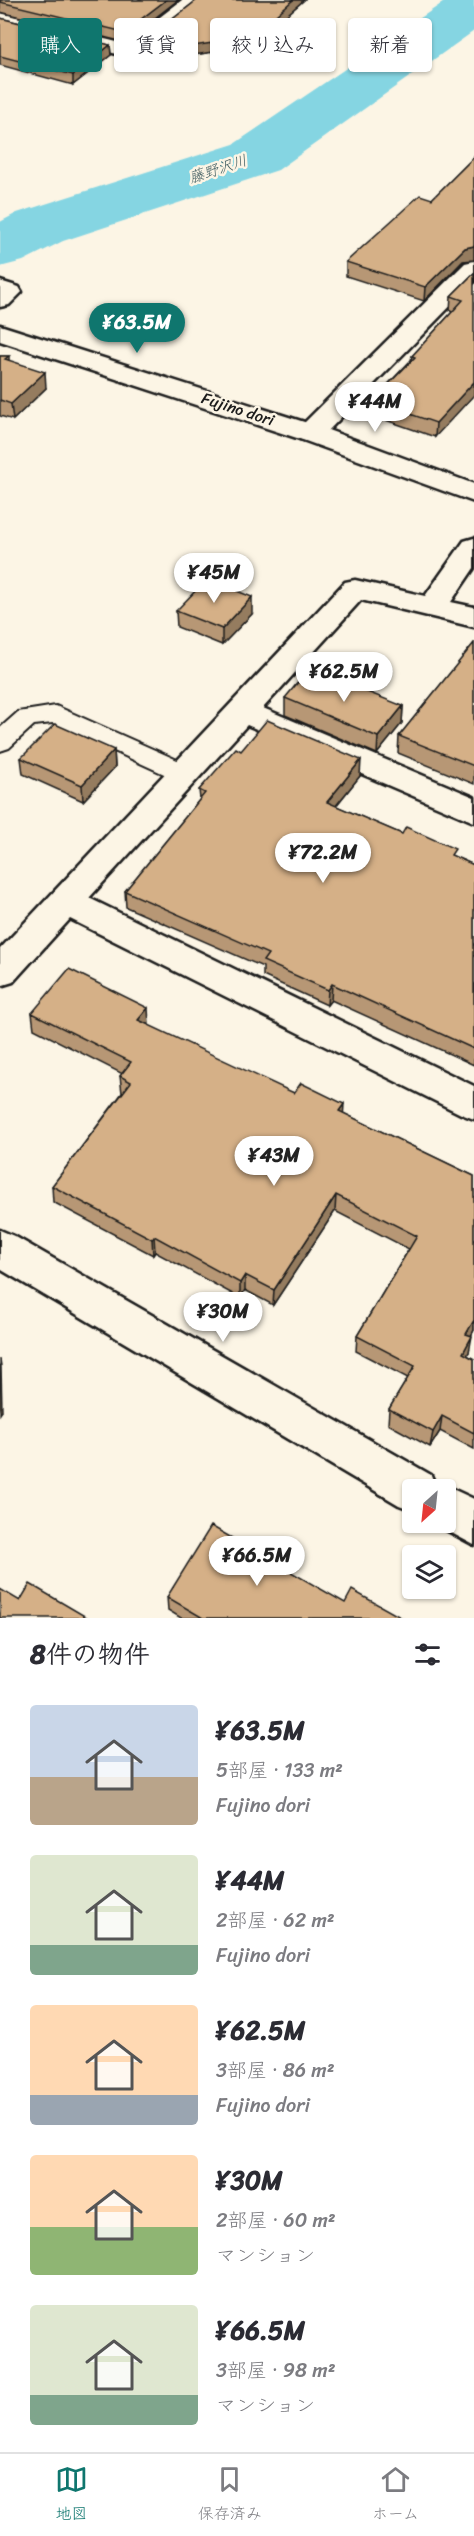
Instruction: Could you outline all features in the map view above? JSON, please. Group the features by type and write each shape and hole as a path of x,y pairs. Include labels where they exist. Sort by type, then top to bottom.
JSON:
{"street":[{"path":"0,19 129,51 195,0"},
{"path":"310,433 474,268"},
{"path":"0,288 10,292 0,300"},
{"name":"Fujino dori","path":"0,333 261,416 474,494"},
{"path":"433,607 474,547"},
{"path":"0,972 355,589 474,617"},
{"path":"242,711 474,810"},
{"path":"65,902 474,1103"},
{"path":"0,1248 402,1482"},
{"path":"456,1513 474,1524"}],"lane":[{"path":"0,742 27,718 56,714 184,773"}],"building":[{"path":"0,0 166,0 142,18 114,18 114,30 102,27 102,18 66,18 0,2"},
{"path":"197,0 293,0 273,18 210,18 210,43 198,45 198,18 174,18"},
{"path":"0,18 18,22 18,61 0,56"},
{"path":"102,43 110,45 102,51"},
{"path":"61,72 77,72 73,75"},
{"path":"474,157 474,246 465,248 425,287 346,262 420,195 432,199"},
{"path":"474,273 474,382 436,423 372,401 415,357 412,356 463,300 451,296"},
{"path":"0,356 9,356 5,359 45,372 11,404 0,400"},
{"path":"207,579 252,597 222,629 176,611"},
{"path":"474,643 474,766 399,736"},
{"path":"309,669 403,706 378,737 285,698"},
{"path":"267,720 361,760 327,802 402,834 406,827 455,849 451,855 474,865 474,1049 332,984 328,990 263,961 268,954 125,891 205,793 199,790 236,748 241,751"},
{"path":"55,724 114,750 82,785 21,758"},
{"path":"69,969 148,1008 138,1020 294,1093 301,1083 344,1104 339,1111 474,1176 474,1320 466,1334 472,1336 463,1353 474,1359 474,1433 442,1416 433,1432 389,1409 415,1366 357,1336 417,1236 336,1195 274,1290 245,1275 240,1283 154,1236 152,1239 52,1186 131,1082 120,1076 131,1062 32,1013"},
{"path":"211,1526 345,1603 352,1590 402,1618 203,1618 167,1597"},
{"path":"30,1584 88,1618 0,1618 0,1589 20,1601"}],"waterway":[{"name":"藤野沢川","path":"0,247 40,227 256,157 474,6"}]}
